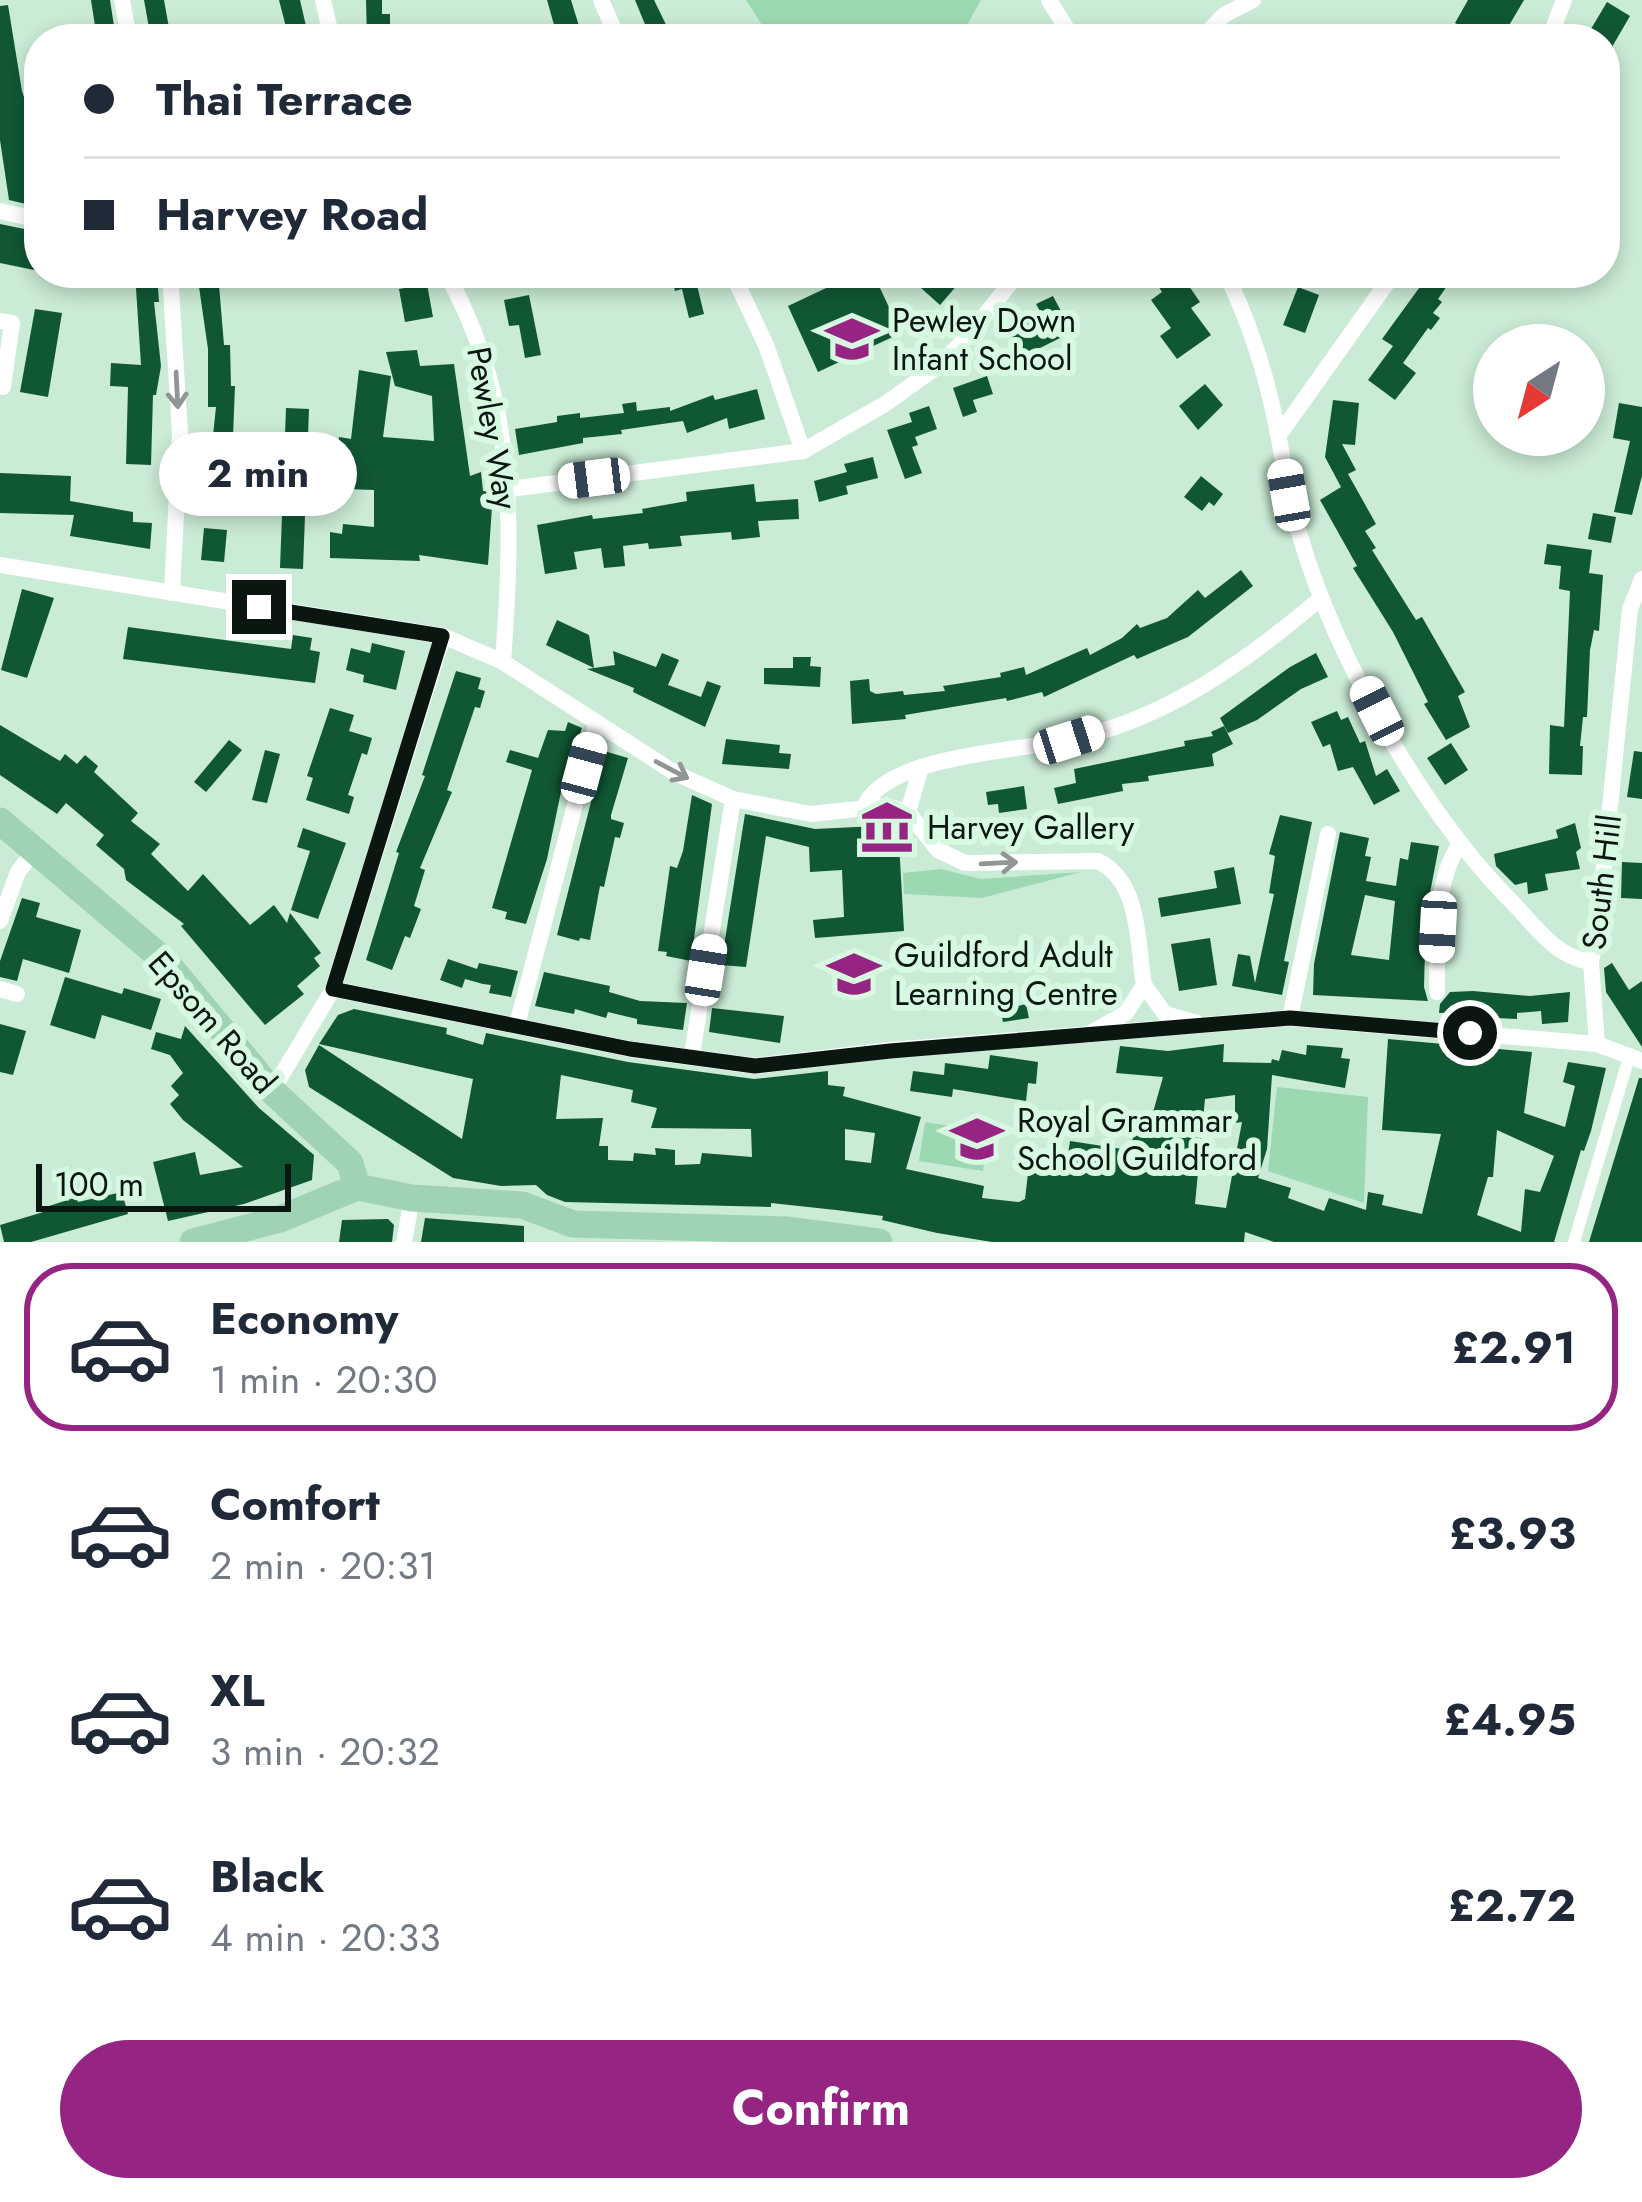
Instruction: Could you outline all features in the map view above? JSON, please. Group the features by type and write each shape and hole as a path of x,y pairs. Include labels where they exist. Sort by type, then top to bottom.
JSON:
{"main road":[{"name":"Epsom Road","path":"0,821 165,961 272,1091 350,1163 357,1187"},
{"path":"193,1242 280,1219 357,1187 412,1198 522,1205 572,1224 786,1231 879,1242"}],"street":[{"path":"1216,24 1253,0"},
{"path":"171,288 180,433 172,592"},
{"name":"Pewley Way","path":"453,288 485,354 510,489 502,662"},
{"path":"739,288 766,345 803,451"},
{"path":"510,489 803,451 885,404 941,364 1006,288"},
{"path":"1232,288 1252,337 1279,435 1289,495 1321,598 1396,746 1478,868 1558,949 1578,961 1591,962"},
{"path":"1279,435 1383,288"},
{"path":"0,321 12,323 3,387"},
{"path":"2,572 172,592 442,636 502,662 675,773 733,799 811,814 886,806 908,812 938,850 965,863 1098,861 1123,881 1131,902 1144,985 1165,1014 1198,1023"},
{"name":"South Hill","path":"1597,1044 1591,962 1630,609 1642,579"},
{"path":"864,808 876,788 921,767 1069,740 1145,716 1193,694 1274,638 1321,598"},
{"path":"272,1091 333,989 442,636"},
{"path":"517,1025 596,725"},
{"path":"908,812 921,767"},
{"path":"692,1055 733,799"},
{"path":"1290,1018 1328,834"},
{"path":"1437,992 1438,927 1448,859 1460,844"},
{"path":"0,921 18,872 34,851"},
{"path":"1087,1035 1126,1013 1144,985"},
{"path":"333,989 630,1049 755,1066 1290,1018 1597,1044 1636,1057 1574,1242"},
{"path":"404,1242 412,1198"}],"green space":[{"path":"746,0 981,0 967,24 761,24"},
{"path":"941,869 981,879 1081,872 982,898 904,894 903,873"},
{"path":"1277,1087 1368,1097 1364,1203 1268,1171"},
{"path":"925,1122 988,1132 983,1171 919,1161"}],"building":[{"path":"91,0 110,0 114,24 95,24"},
{"path":"144,0 164,0 168,24 148,24"},
{"path":"279,0 300,0 306,24 285,24"},
{"path":"366,0 382,0 382,14 390,14 390,24 367,24"},
{"path":"547,0 571,0 578,24 554,24"},
{"path":"635,0 654,0 666,24 645,24"},
{"path":"1468,0 1524,0 1510,24 1455,23"},
{"path":"1607,2 1630,16 1620,33 1620,24 1594,24"},
{"path":"8,5 24,97 24,204 9,200 0,140 0,6"},
{"path":"0,224 24,229 24,268 0,263"},
{"path":"136,288 158,288 159,302 154,302 161,366 153,395 151,465 126,464 128,387 110,386 111,363 141,365"},
{"path":"199,288 219,288 224,345 230,345 231,386 235,386 233,436 239,436 233,504 219,504 215,485 208,484 216,407 208,407 208,349"},
{"path":"428,288 433,317 405,322 399,289"},
{"path":"674,288 698,288 704,314 689,318 682,289"},
{"path":"826,288 880,288 901,333 818,372 788,306"},
{"path":"921,288 955,288 940,305"},
{"path":"1159,288 1190,288 1200,302 1191,308 1211,335 1177,359 1160,336 1171,328 1151,300 1162,292"},
{"path":"1298,288 1319,295 1305,333 1283,325"},
{"path":"1419,288 1446,288 1433,313 1440,318 1403,363 1416,373 1395,400 1368,380 1393,346 1382,339"},
{"path":"529,295 541,355 525,358 519,325 509,326 504,300"},
{"path":"1053,296 1072,332 1022,357 1008,329 1041,313 1036,304"},
{"path":"35,309 62,313 48,397 20,392"},
{"path":"417,350 420,366 454,364 470,476 481,472 483,491 493,492 488,565 419,555 420,561 330,558 330,532 342,534 343,524 374,527 374,490 347,489 348,475 335,473 339,437 351,439 359,370 391,376 383,437 434,441 432,396 395,386 386,352"},
{"path":"987,376 993,394 973,400 977,412 963,417 953,388"},
{"path":"1205,384 1223,405 1198,430 1179,406"},
{"path":"757,389 765,419 729,429 727,418 687,433 683,421 621,430 622,434 583,438 583,443 519,455 515,429 557,422 557,416 624,413 622,404 636,402 637,411 670,407 670,411 713,395 715,400"},
{"path":"1333,400 1359,403 1355,445 1342,444 1356,470 1348,474 1376,524 1365,531 1376,548 1372,550 1416,620 1422,617 1465,692 1458,696 1470,727 1446,740 1320,500 1341,487 1325,457"},
{"path":"1619,403 1642,407 1642,476 1632,515 1614,512 1630,441 1613,438"},
{"path":"929,406 937,429 915,437 918,445 912,447 922,473 905,479 887,430 912,422 909,413"},
{"path":"286,408 309,409 303,569 280,568"},
{"path":"873,457 878,478 846,486 848,494 819,502 814,481 847,472 844,464"},
{"path":"0,473 71,476 70,501 133,512 133,522 152,523 150,549 70,536 74,515 0,513"},
{"path":"1201,476 1223,494 1214,506 1209,502 1202,511 1184,497"},
{"path":"754,484 756,502 798,499 799,519 758,521 760,537 732,540 731,532 680,536 682,546 623,546 625,566 604,568 601,548 574,552 577,569 545,574 537,525 592,515 593,519 643,513 642,509 687,501 686,492"},
{"path":"1593,513 1616,517 1611,543 1588,539"},
{"path":"204,528 227,530 224,562 201,560"},
{"path":"1547,544 1592,550 1589,573 1603,575 1599,631 1594,630 1590,650 1587,717 1583,717 1580,746 1582,775 1549,774 1550,725 1564,727 1570,591 1559,589 1561,566 1544,564"},
{"path":"1241,570 1253,586 1188,637 1137,659 1134,655 1044,697 1042,692 905,715 906,719 852,724 850,681 869,679 870,691 876,694 903,691 904,695 945,691 943,686 1001,677 1000,673 1024,667 1026,675 1087,648 1090,655 1137,624 1140,628 1167,618 1198,590 1205,598"},
{"path":"22,589 54,598 27,678 1,670"},
{"path":"557,620 589,635 594,668 546,645"},
{"path":"128,627 291,649 293,635 312,638 310,650 320,652 315,683 123,659"},
{"path":"372,643 405,651 396,690 363,682 364,675 346,670 351,648 370,653"},
{"path":"613,651 656,667 662,653 679,660 668,685 701,697 707,681 721,686 705,727 633,692 634,688 587,669 615,665"},
{"path":"1316,653 1328,677 1228,733 1220,718"},
{"path":"793,657 811,657 810,666 821,667 820,687 764,684 764,668 793,668"},
{"path":"456,671 481,678 478,689 485,691 480,708 475,707 447,790 452,792 420,868 425,870 414,906 421,909 392,970 366,960"},
{"path":"330,708 354,715 349,731 372,738 348,795 354,797 349,814 306,800 313,778 307,776"},
{"path":"1337,711 1341,720 1348,717 1360,743 1365,741 1376,776 1387,769 1400,791 1374,805 1353,767 1338,771 1330,744 1323,747 1311,722"},
{"path":"568,722 582,728 562,787 547,859 526,924 505,919 507,912 492,908 532,770 506,762 510,750 538,758 548,730 565,731"},
{"path":"0,725 60,761 65,754 77,764 85,755 98,766 94,772 138,813 131,821 160,844 151,854 188,891 203,874 250,925 274,905 287,923 290,913 321,953 314,958 320,966 297,986 304,994 265,1025 181,926 184,924 126,880 124,869 96,845 104,835 66,803 57,814 0,775"},
{"path":"1224,726 1233,744 1212,754 1214,766 1148,776 1149,781 1122,784 1123,791 1058,804 1054,788 1076,783 1074,769 1185,746 1184,741 1213,736 1211,732"},
{"path":"726,739 780,745 779,753 791,754 789,769 722,764"},
{"path":"229,740 242,750 206,792 194,782"},
{"path":"1451,743 1468,770 1445,785 1427,758"},
{"path":"265,750 280,754 267,803 252,800"},
{"path":"604,751 628,758 611,815 624,823 620,838 615,837 604,887 600,886 590,940 579,941 557,935"},
{"path":"1634,751 1642,752 1642,799 1627,797"},
{"path":"1024,786 1027,809 999,813 998,804 988,805 986,792"},
{"path":"692,795 712,804 691,961 658,951 670,866 677,868 683,851"},
{"path":"745,814 815,829 898,825 904,931 815,938 813,920 844,917 842,870 810,872 809,847 766,836 746,967 721,965"},
{"path":"1280,815 1312,822 1284,961 1289,962 1282,995 1232,986 1238,954 1250,956 1255,983 1274,894 1269,893 1275,856 1269,854"},
{"path":"1575,823 1580,869 1545,874 1548,890 1528,894 1527,882 1515,885 1496,866 1494,854 1558,838 1556,830"},
{"path":"303,828 346,843 318,919 291,910 310,851 297,847"},
{"path":"1340,832 1369,838 1366,881 1396,886 1400,858 1408,860 1411,842 1439,846 1426,914 1424,987 1428,1001 1313,995 1314,964","holes":["1365,895 1395,901 1389,960 1351,955"]},
{"path":"1622,862 1642,863 1642,899 1621,898"},
{"path":"1234,867 1241,904 1161,917 1158,898 1217,888 1214,871"},
{"path":"22,898 40,903 36,917 81,930 69,973 23,959 17,981 0,977 0,961"},
{"path":"1210,938 1217,985 1179,991 1171,944"},
{"path":"448,959 477,969 479,963 518,971 511,997 489,993 491,985 465,979 462,988 440,980"},
{"path":"1612,963 1629,990 1642,981 1642,1047 1606,992 1604,968"},
{"path":"544,972 610,986 609,992 640,1001 687,1003 683,1030 637,1024 637,1019 608,1012 606,1018 575,1009 574,1014 535,1006"},
{"path":"65,977 122,994 124,988 161,999 151,1030 102,1015 95,1039 50,1025"},
{"path":"1015,990 1018,1006 1026,1004 1029,1018 1003,1022 997,994"},
{"path":"1450,992 1530,996 1570,992 1568,1022 1542,1024 1541,1011 1517,1013 1517,1019 1475,1017 1473,1012 1439,1013"},
{"path":"712,1008 784,1016 780,1043 709,1032"},
{"path":"354,1009 447,1028 446,1034 483,1045 486,1033 628,1062 754,1079 828,1071 828,1085 845,1087 843,1096 921,1117 906,1169 984,1186 982,1198 1019,1202 1025,1199 1029,1165 1066,1169 1070,1141 1129,1150 1134,1135 1146,1137 1163,1077 1116,1073 1120,1046 1168,1051 1224,1044 1223,1062 1271,1063 1272,1059 1279,1061 1282,1050 1306,1055 1307,1045 1343,1048 1341,1058 1350,1059 1345,1088 1272,1075 1267,1149 1258,1178 1291,1188 1288,1198 1324,1211 1329,1198 1366,1210 1368,1192 1384,1195 1382,1205 1422,1214 1441,1134 1382,1130 1388,1039 1532,1052 1524,1113 1565,1127 1575,1086 1563,1082 1568,1062 1606,1068 1591,1131 1554,1242 1274,1242 1245,1232 1244,1242 992,1242 836,1210 771,1203 771,1207 565,1202 536,1185 501,1186 453,1178 309,1087 305,1070 319,1045 462,1139 473,1079 319,1044 338,1015","holes":["561,1075 633,1090 631,1102 657,1108 651,1128 751,1129 752,1157 702,1153 700,1164 675,1165 675,1150 655,1148 656,1155 634,1153 633,1161 608,1160 608,1146 599,1146 603,1118 556,1119","1235,1095 1235,1123 1242,1122 1226,1208 1195,1204 1205,1099","845,1129 875,1133 871,1163 845,1160","1497,1130 1554,1156 1540,1192 1525,1189 1521,1232 1477,1215 1488,1177 1493,1177"]},
{"path":"0,1024 26,1031 13,1075 0,1072"},
{"path":"185,1026 259,1108 314,1155 312,1180 244,1204 168,1221 153,1162 195,1152 200,1175 243,1167 183,1120 170,1104 179,1095 171,1086 183,1073 170,1055 151,1049 156,1032 181,1039"},
{"path":"990,1055 1038,1062 1036,1084 1028,1083 1026,1101 953,1089 952,1097 910,1091 913,1071 944,1075 945,1063 988,1069"},
{"path":"1639,1078 1642,1242 1589,1242"},
{"path":"122,1192 128,1214 31,1242 4,1242 0,1225 77,1197 78,1202"},
{"path":"425,1218 524,1226 524,1242 421,1242"},
{"path":"388,1219 394,1225 392,1242 339,1242 342,1220"}],"place":[{"name":"Pewley Down Infant School","path":"852,339"},
{"name":"Harvey Gallery","path":"887,827"},
{"name":"Guildford Adult Learning Centre","path":"854,974"},
{"name":"Royal Grammar School Guildford","path":"977,1139"}],"route":[{"path":"259,607 442,636 333,989 630,1049 755,1066 1290,1018 1470,1033"}]}
